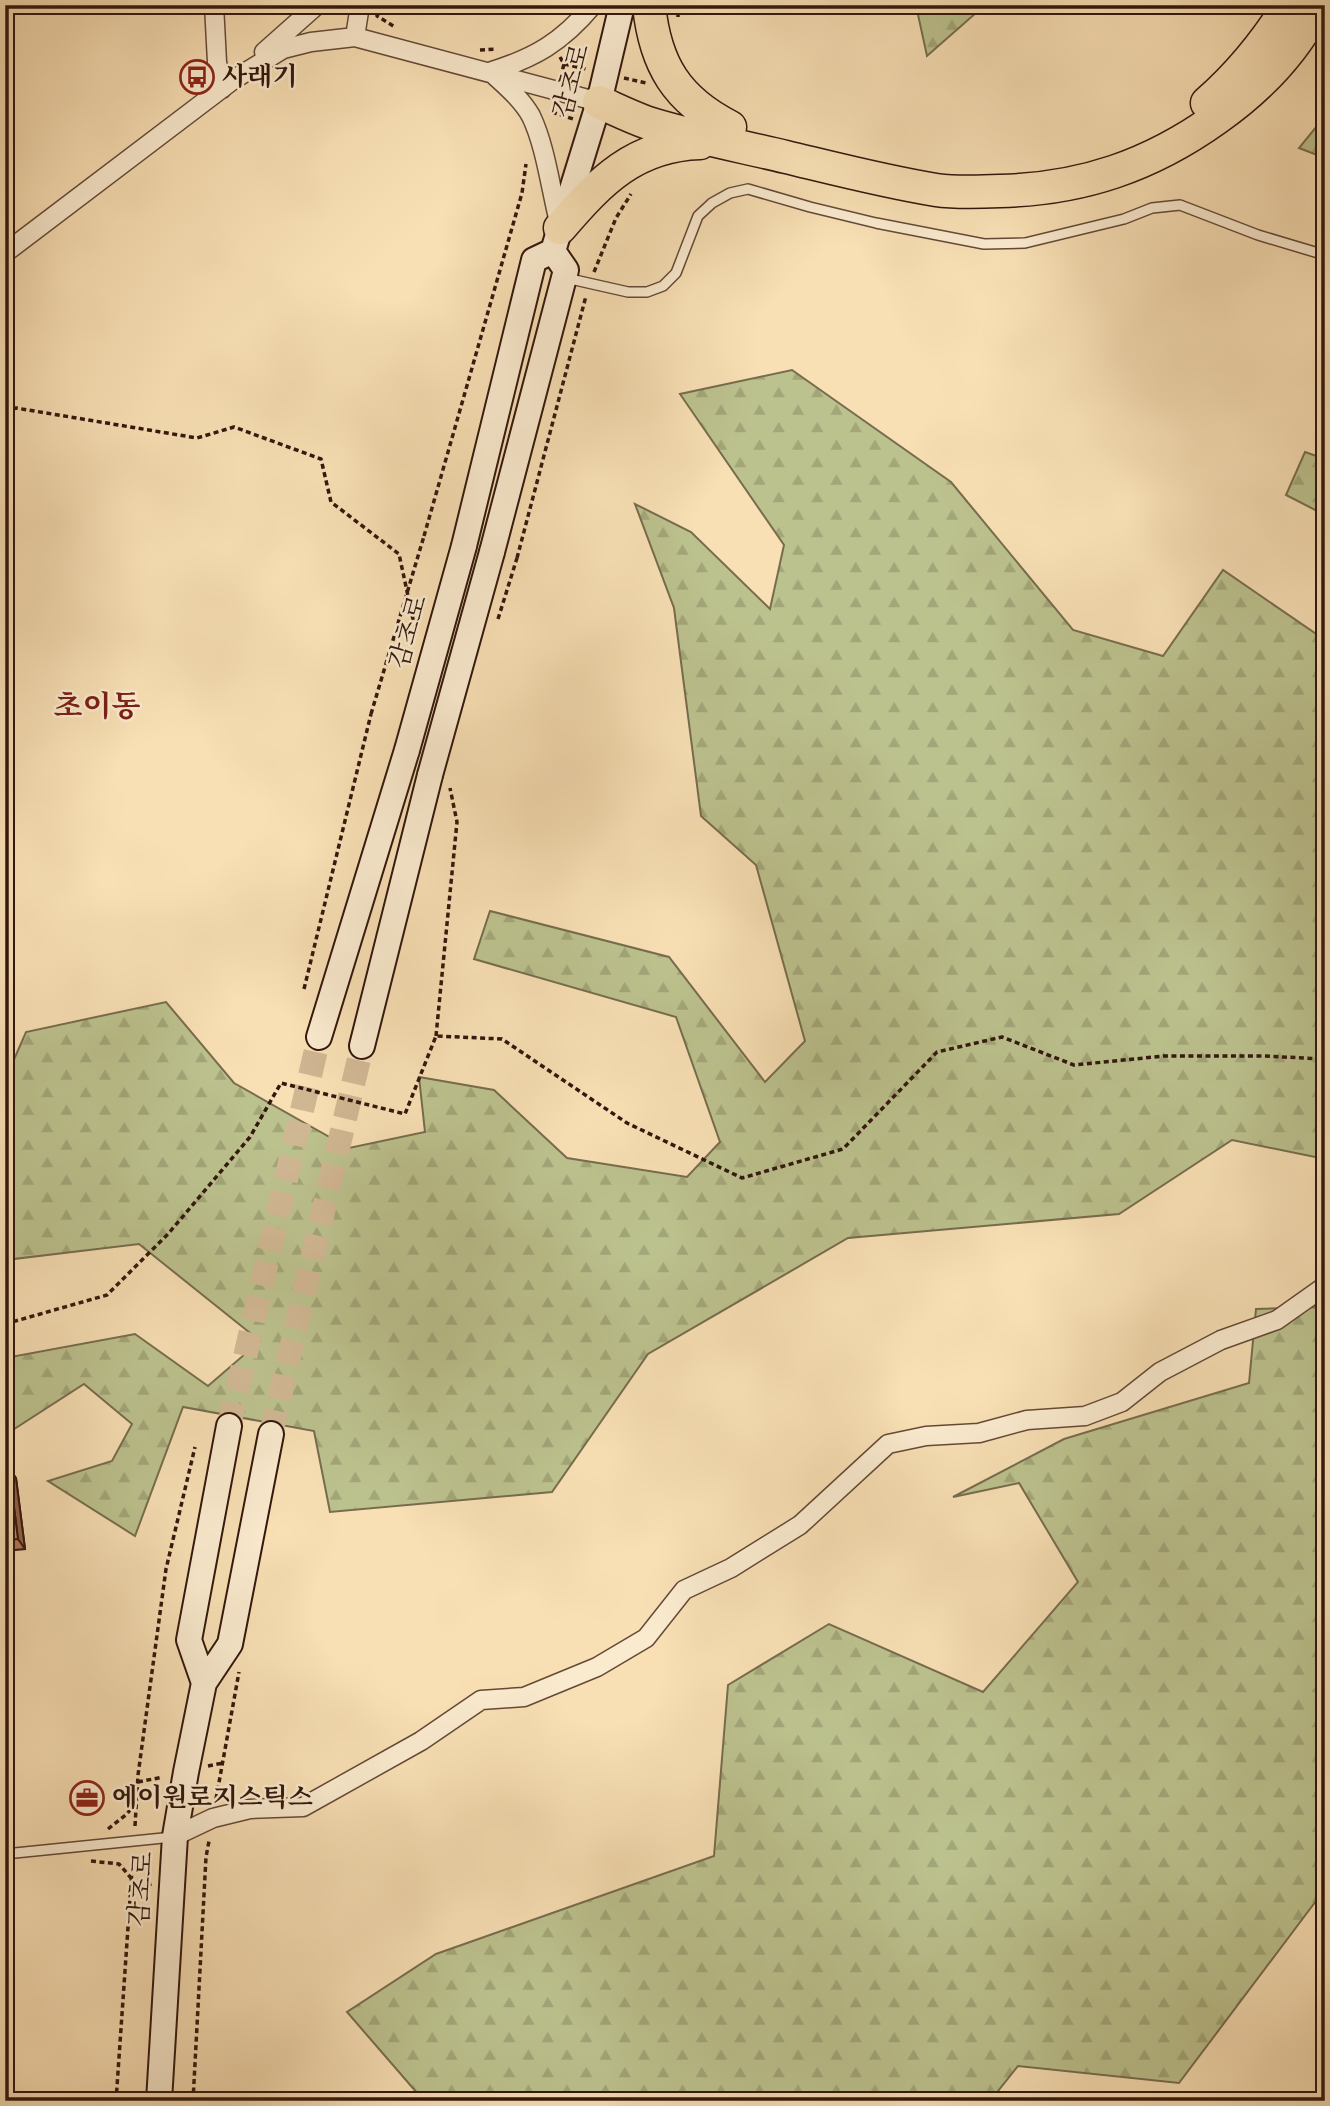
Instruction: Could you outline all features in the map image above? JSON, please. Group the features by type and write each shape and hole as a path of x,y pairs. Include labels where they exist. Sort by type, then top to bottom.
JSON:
{"highway":[{"path":"649,5 660,53 671,78 684,96 726,134"},
{"path":"557,240 584,200 631,160 657,149 726,134 904,171 962,179 1048,176 1089,165 1128,150 1172,127 1208,102 1242,69 1270,36 1289,5"},
{"path":"599,102 656,109 726,134 891,181 939,190 1026,190 1071,185 1126,169 1187,139 1233,107 1273,71 1311,20 1318,5"}],"main road":[{"name":"감초로","path":"319,1037 407,750 464,546 534,260 557,240 599,102 622,5"},
{"path":"362,1046 440,778 492,552 566,270 557,240"},
{"path":"204,1683 188,1640 229,1426"},
{"name":"감초로","path":"159,2101 175,1836 204,1683 230,1644 271,1434"}],"street":[{"path":"214,5 216,62 222,89"},
{"path":"244,72 317,5"},
{"path":"355,37 360,5"},
{"path":"489,72 518,63 552,46 567,34 593,5"},
{"path":"5,253 244,72 283,49 311,42 355,37 599,102"},
{"path":"489,72 515,94 532,120 540,144 557,240"},
{"path":"175,1836 213,1818 250,1809 303,1807 421,1741 481,1700 524,1697 597,1667 646,1637 684,1590 731,1568 800,1525 888,1444 926,1436 979,1433 1027,1420 1085,1416 1122,1402 1160,1372 1221,1340 1277,1320 1325,1286"}],"lane":[{"path":"564,277 628,292 648,292 663,286 676,273 698,216 712,203 730,193 748,189 836,214 984,244 1025,243 1125,219 1152,208 1180,205 1258,235 1325,255"},
{"path":"5,1854 175,1836"}],"path":[{"path":"375,5 377,16 398,29"},
{"path":"532,120 552,112 558,90 564,64 552,46"},
{"path":"470,48 506,48"},
{"path":"304,989 371,714 522,193 527,167 526,154"},
{"path":"517,558 590,283 616,218 629,196"},
{"path":"5,412 16,408 197,438 234,427 321,459 331,502 399,554 416,635"},
{"path":"5,1324 107,1295 167,1234 250,1137 281,1083 405,1114 436,1036 457,822 440,778"},
{"path":"436,1036 502,1039 627,1123 742,1178 843,1149 937,1052 1002,1037 1074,1065 1164,1056 1325,1059"},
{"path":"116,2101 136,1801 166,1569 195,1447"},
{"path":"192,2101 206,1857 239,1668"},
{"path":"104,1831 127,1814 136,1801"},
{"path":"90,1860 118,1864 131,1878"}],"green space":[{"path":"911,5 985,5 927,56 917,10"},
{"path":"1325,116 1325,158 1299,148"},
{"path":"792,370 951,482 1073,630 1163,656 1223,570 1325,640 1325,1159 1232,1140 1119,1214 848,1238 648,1354 552,1492 330,1512 314,1431 183,1407 135,1536 48,1481 112,1461 132,1424 84,1384 5,1435 5,1358 135,1334 208,1386 260,1341 139,1244 5,1260 5,1080 26,1032 166,1002 234,1083 349,1148 425,1132 419,1077 494,1090 567,1158 687,1177 720,1142 676,1017 474,959 490,911 669,957 765,1082 805,1041 756,865 701,816 674,608 635,504 691,532 770,609 784,545 680,394"},
{"path":"1305,452 1325,459 1325,515 1286,495"},
{"path":"1325,1307 1325,1889 1179,2083 1018,2066 990,2101 424,2101 347,2012 436,1954 714,1856 728,1685 829,1624 983,1692 1078,1582 1019,1483 953,1497 1064,1439 1249,1383 1256,1309"}],"building":[{"path":"9,1468 18,1539 5,1540 5,1469"}],"tunnel":[{"path":"229,1426 319,1037"},
{"path":"271,1434 362,1046"}],"place":[{"name":"사래기","path":"197,77"},
{"name":"에이원로지스틱스","path":"87,1798"}],"district":[{"name":"초이동","path":"97,707"}]}
